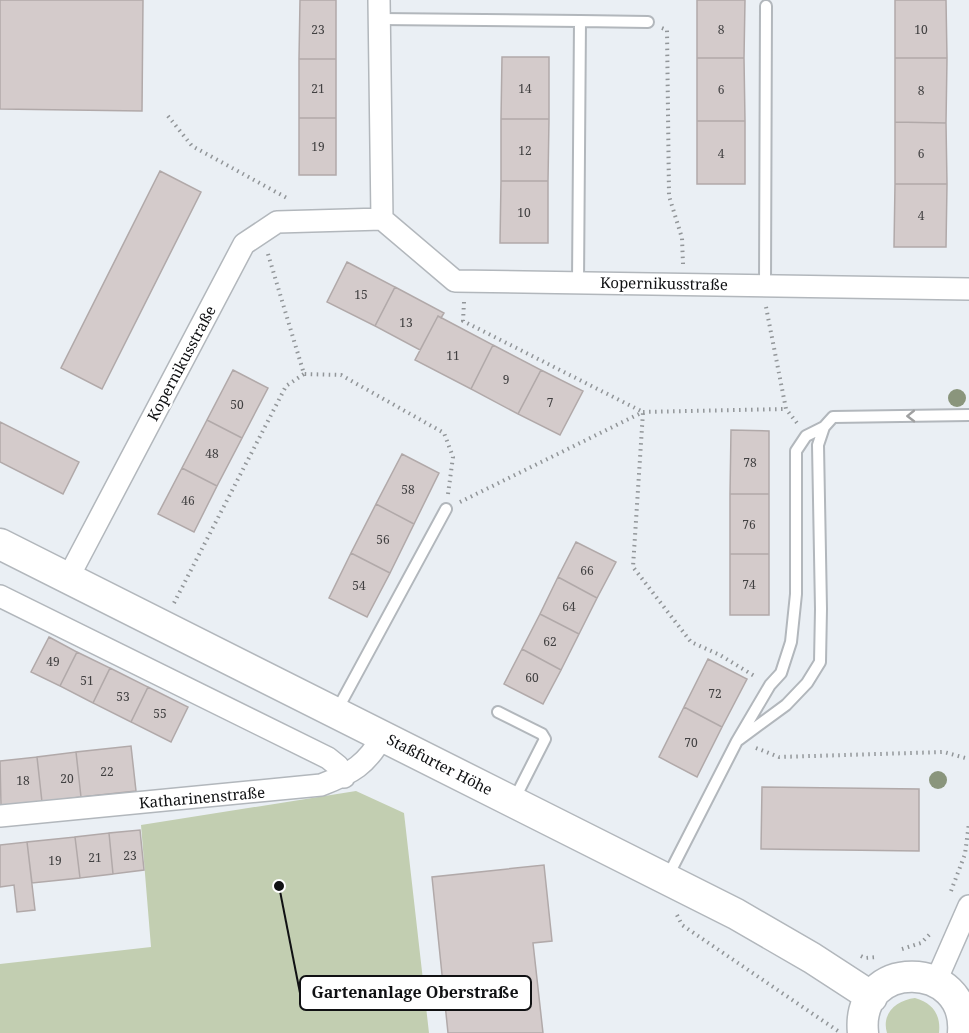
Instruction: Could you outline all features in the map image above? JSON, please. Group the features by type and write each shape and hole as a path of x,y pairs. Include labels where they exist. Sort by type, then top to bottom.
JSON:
{"main road":[{"name":"Staßfurter Höhe","path":"0,544 383,735 769,932 872,997"},
{"path":"864,1033 865,1012 872,997 882,986 901,977 915,976 936,981 948,989 962,1014 963,1033"}],"street":[{"path":"380,9 382,219"},
{"name":"Kopernikusstraße","path":"68,578 244,244 277,222 382,219 455,280 969,289"},
{"path":"0,596 328,758 338,766 344,777"},
{"name":"Katharinenstraße","path":"0,816 321,785 344,777 357,769 367,760 383,735"},
{"path":"936,981 969,906"}],"lane":[{"path":"765,285 766,6"},
{"path":"380,9 580,21 648,22"},
{"path":"578,282 580,21"},
{"path":"661,877 737,741 770,685 781,672 791,642 796,594 796,451 806,436 824,427 833,417 969,415"},
{"path":"737,741 786,705 807,683 820,662 818,445 824,427"},
{"path":"336,712 446,509"},
{"path":"498,712 542,734 545,739 513,801"}],"path":[{"path":"648,22 668,30 669,196 682,238 684,283"},
{"path":"168,116 192,146 295,202"},
{"path":"262,232 304,374"},
{"path":"466,281 463,321 643,412"},
{"path":"765,285 766,313 786,409 806,436"},
{"path":"162,626 286,387 304,374 341,375 444,433 453,457 446,509"},
{"path":"446,509 643,412 786,409"},
{"path":"643,412 633,567 691,642 720,655 770,685"},
{"path":"737,741 779,757 944,753 969,759"},
{"path":"946,902 965,854 969,823"},
{"path":"661,877 682,925 841,1033"},
{"path":"900,950 921,943 931,934 936,923"},
{"path":"855,953 865,958 879,956"}],"green space":[{"path":"356,791 404,813 429,1033 0,1033 0,964 151,947 141,825"},
{"path":"915,998 927,1003 937,1015 939,1033 887,1033 886,1019 892,1009 908,999"}],"building":[{"path":"0,0 143,0 142,111 0,109"},
{"path":"300,0 336,0 336,59 299,59"},
{"path":"697,0 745,0 744,58 697,58"},
{"path":"895,0 946,0 947,58 895,58"},
{"path":"502,57 549,57 549,119 501,119"},
{"path":"697,58 744,58 745,121 697,121"},
{"path":"895,58 947,58 946,123 895,122"},
{"path":"299,59 336,59 336,118 299,118"},
{"path":"299,118 336,118 336,175 299,175"},
{"path":"501,119 549,119 548,181 501,181"},
{"path":"697,121 745,121 745,184 697,184"},
{"path":"895,122 946,123 947,184 895,184"},
{"path":"160,171 201,192 102,389 61,368"},
{"path":"501,181 548,181 548,243 500,243"},
{"path":"895,184 947,184 946,247 894,247"},
{"path":"347,262 395,287 375,326 327,302"},
{"path":"395,287 444,313 441,318 438,316 420,350 375,326"},
{"path":"438,316 493,345 471,389 415,360"},
{"path":"493,345 541,370 518,414 471,389"},
{"path":"233,370 268,388 242,438 207,420"},
{"path":"541,370 583,391 560,435 518,414"},
{"path":"207,420 242,438 217,486 182,468"},
{"path":"0,422 79,462 63,494 0,462"},
{"path":"731,430 769,431 769,494 730,494"},
{"path":"402,454 439,473 414,524 376,504"},
{"path":"182,468 217,486 194,532 158,514"},
{"path":"730,494 769,494 769,554 730,554"},
{"path":"376,504 414,524 390,573 351,553"},
{"path":"576,542 616,562 597,598 558,577"},
{"path":"351,553 390,573 367,617 329,598"},
{"path":"730,554 769,554 769,615 730,615"},
{"path":"558,577 597,598 579,634 540,614"},
{"path":"540,614 579,634 561,670 522,649"},
{"path":"49,637 77,652 60,686 31,672"},
{"path":"522,649 561,670 543,704 504,684"},
{"path":"77,652 110,668 93,703 60,686"},
{"path":"708,659 747,679 722,727 684,707"},
{"path":"110,668 148,687 131,722 93,703"},
{"path":"148,687 188,707 171,742 131,722"},
{"path":"684,707 722,727 697,777 659,757"},
{"path":"131,746 136,791 81,797 76,752"},
{"path":"76,752 81,797 42,802 37,757"},
{"path":"37,757 42,802 1,806 0,761"},
{"path":"762,787 919,789 919,851 761,849"},
{"path":"140,830 144,870 113,874 109,833"},
{"path":"109,833 113,874 80,878 75,837"},
{"path":"75,837 80,878 32,883 27,842"},
{"path":"27,842 35,910 17,912 14,885 0,887 0,845"},
{"path":"544,865 552,941 533,943 543,1033 448,1033 432,877"}],"place":[{"name":"Gartenanlage Oberstraße","path":"279,886"}]}
